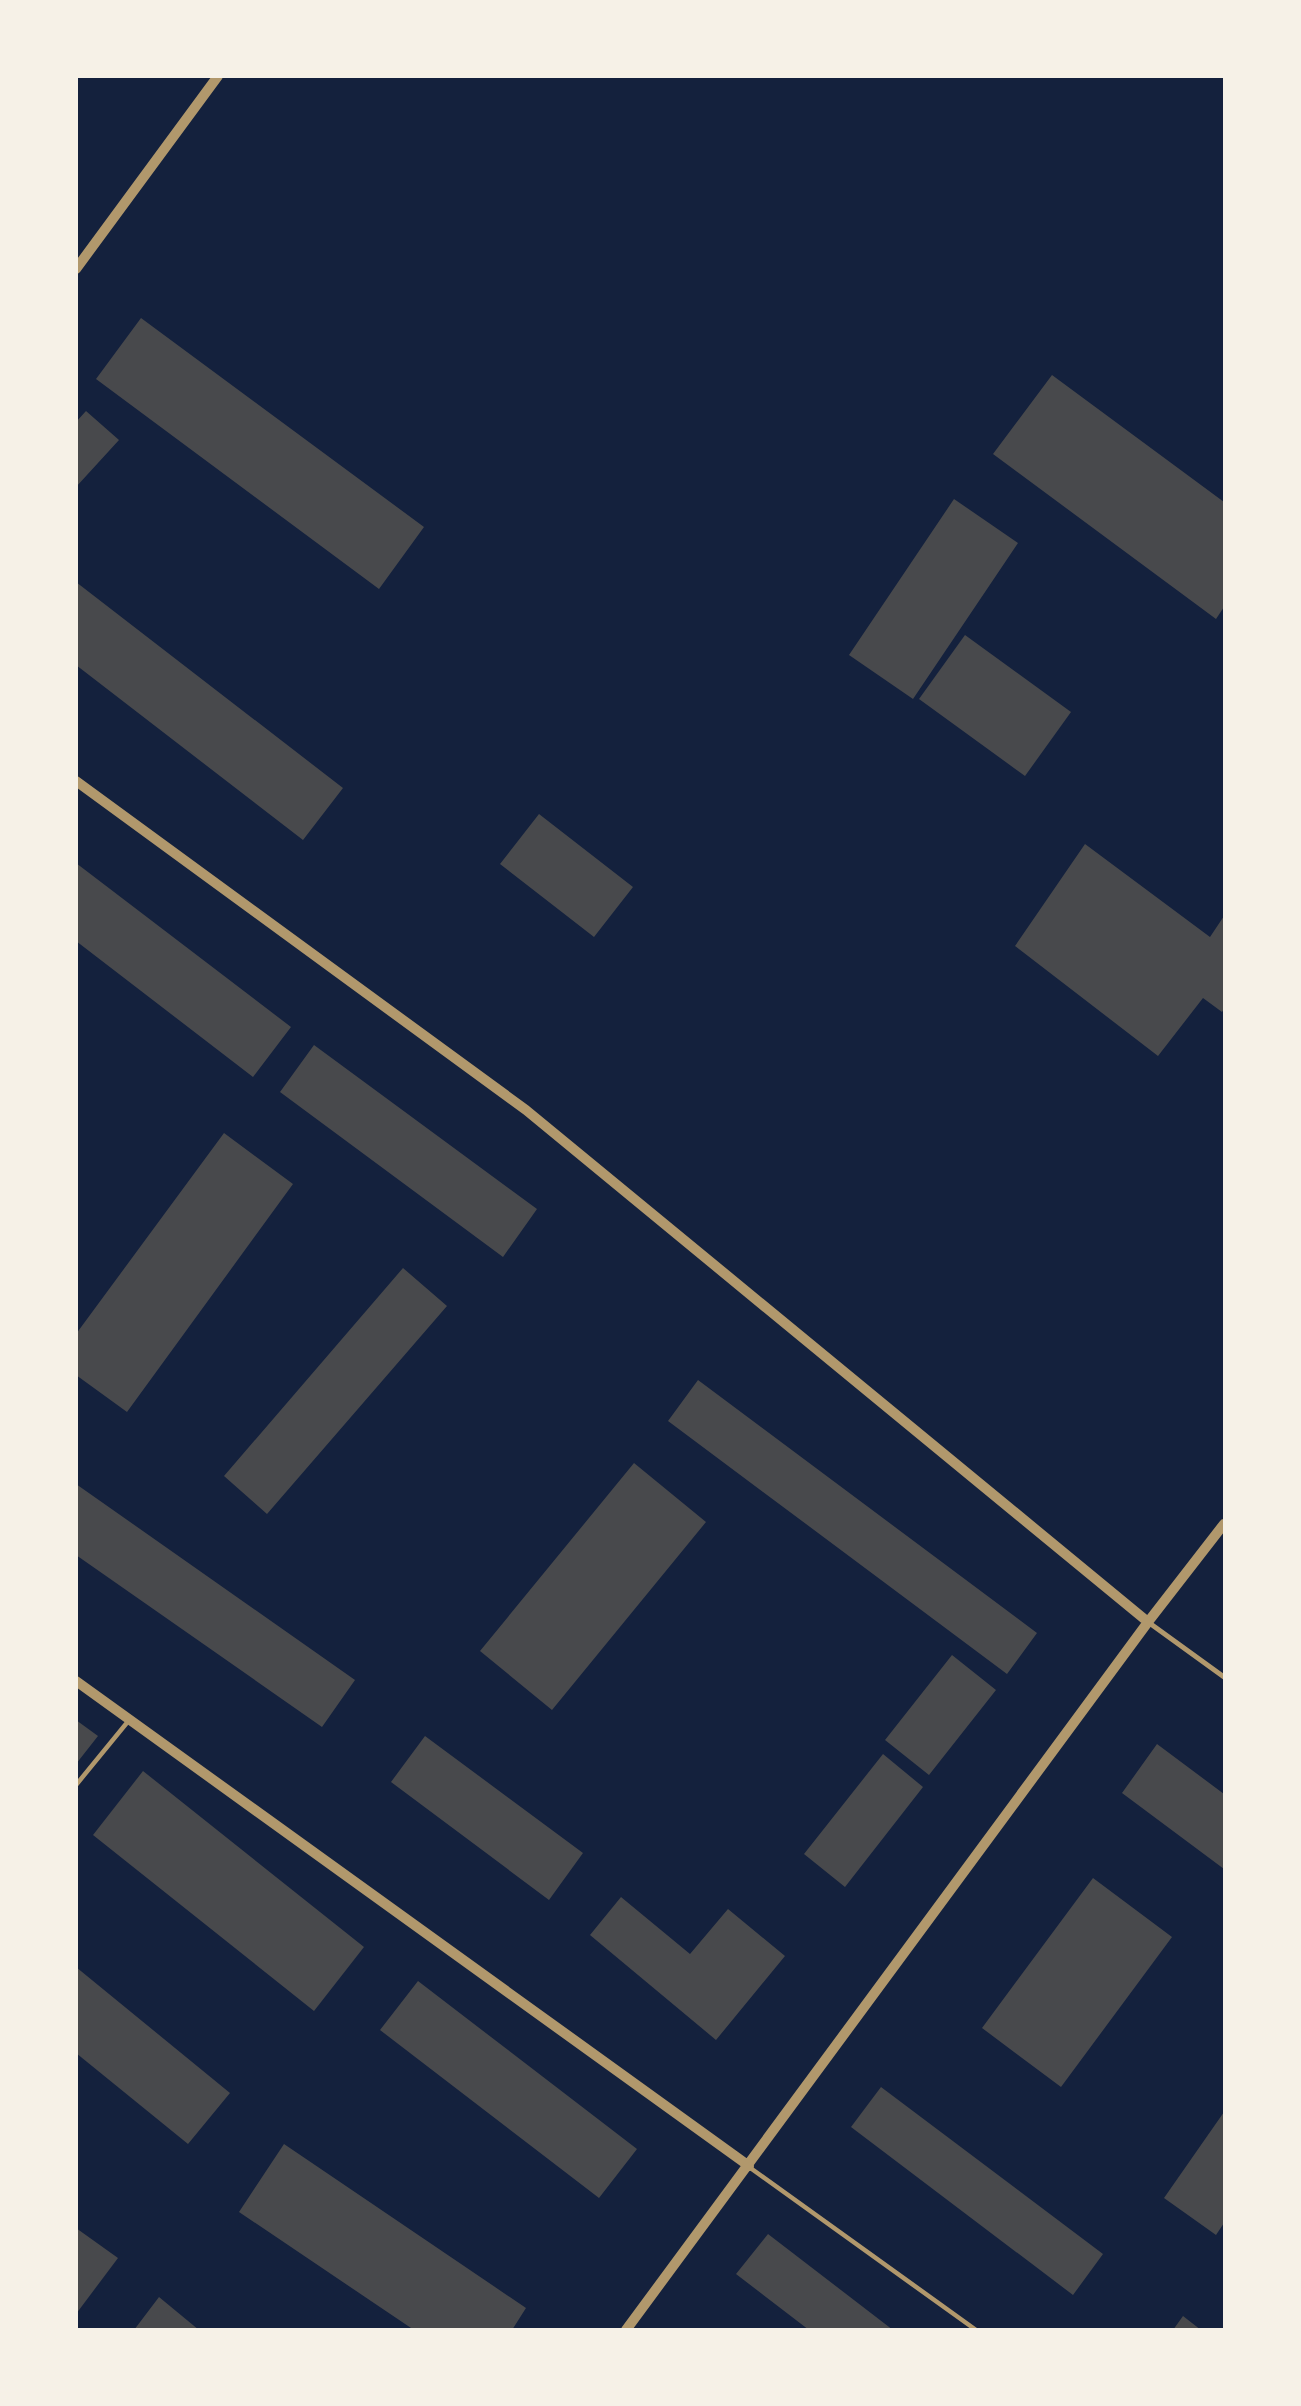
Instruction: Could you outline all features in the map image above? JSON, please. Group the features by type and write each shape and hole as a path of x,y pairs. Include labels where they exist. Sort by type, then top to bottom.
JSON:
{"street":[{"path":"76,269 218,76"},
{"path":"76,781 526,1110 1148,1622 1224,1677"},
{"path":"626,2330 1148,1622 1224,1524"},
{"path":"76,1681 749,2166"}],"lane":[{"path":"76,1785 130,1719"},
{"path":"749,2166 976,2330"}],"building":[{"path":"141,318 424,527 379,589 96,379"},
{"path":"1052,375 1224,502 1224,607 1216,619 993,454"},
{"path":"86,411 119,440 76,487 76,422"},
{"path":"954,499 1018,543 913,699 849,655"},
{"path":"76,582 343,788 303,840 76,665"},
{"path":"965,635 1071,712 1025,776 919,699"},
{"path":"539,814 633,887 594,937 500,864"},
{"path":"1085,844 1210,937 1224,916 1224,1009 1222,1012 1203,998 1158,1056 1015,946"},
{"path":"76,863 291,1027 253,1077 76,941"},
{"path":"314,1045 537,1209 503,1257 280,1092"},
{"path":"224,1133 293,1184 127,1412 76,1375 76,1334"},
{"path":"403,1268 447,1306 267,1514 224,1476"},
{"path":"698,1380 1037,1633 1007,1674 668,1421"},
{"path":"634,1463 706,1522 552,1710 480,1651"},
{"path":"76,1484 355,1680 322,1727 76,1555"},
{"path":"952,1655 996,1690 929,1775 885,1740"},
{"path":"76,1720 98,1736 76,1764"},
{"path":"425,1736 583,1853 549,1900 391,1782"},
{"path":"1157,1744 1224,1794 1224,1869 1122,1793"},
{"path":"883,1754 923,1787 845,1887 804,1854"},
{"path":"143,1771 364,1947 314,2011 93,1835"},
{"path":"1093,1878 1172,1937 1061,2087 982,2028"},
{"path":"621,1897 690,1954 728,1909 785,1956 716,2040 590,1935"},
{"path":"76,1967 230,2093 188,2144 76,2053"},
{"path":"418,1981 637,2149 599,2198 380,2030"},
{"path":"881,2087 1103,2254 1073,2295 851,2127"},
{"path":"1224,2112 1224,2223 1216,2235 1164,2198"},
{"path":"284,2144 526,2308 512,2330 414,2330 239,2212"},
{"path":"76,2228 118,2258 76,2314"},
{"path":"768,2234 893,2330 809,2330 736,2274"},
{"path":"159,2297 199,2330 134,2330"},
{"path":"1183,2316 1201,2330 1173,2330"}]}
